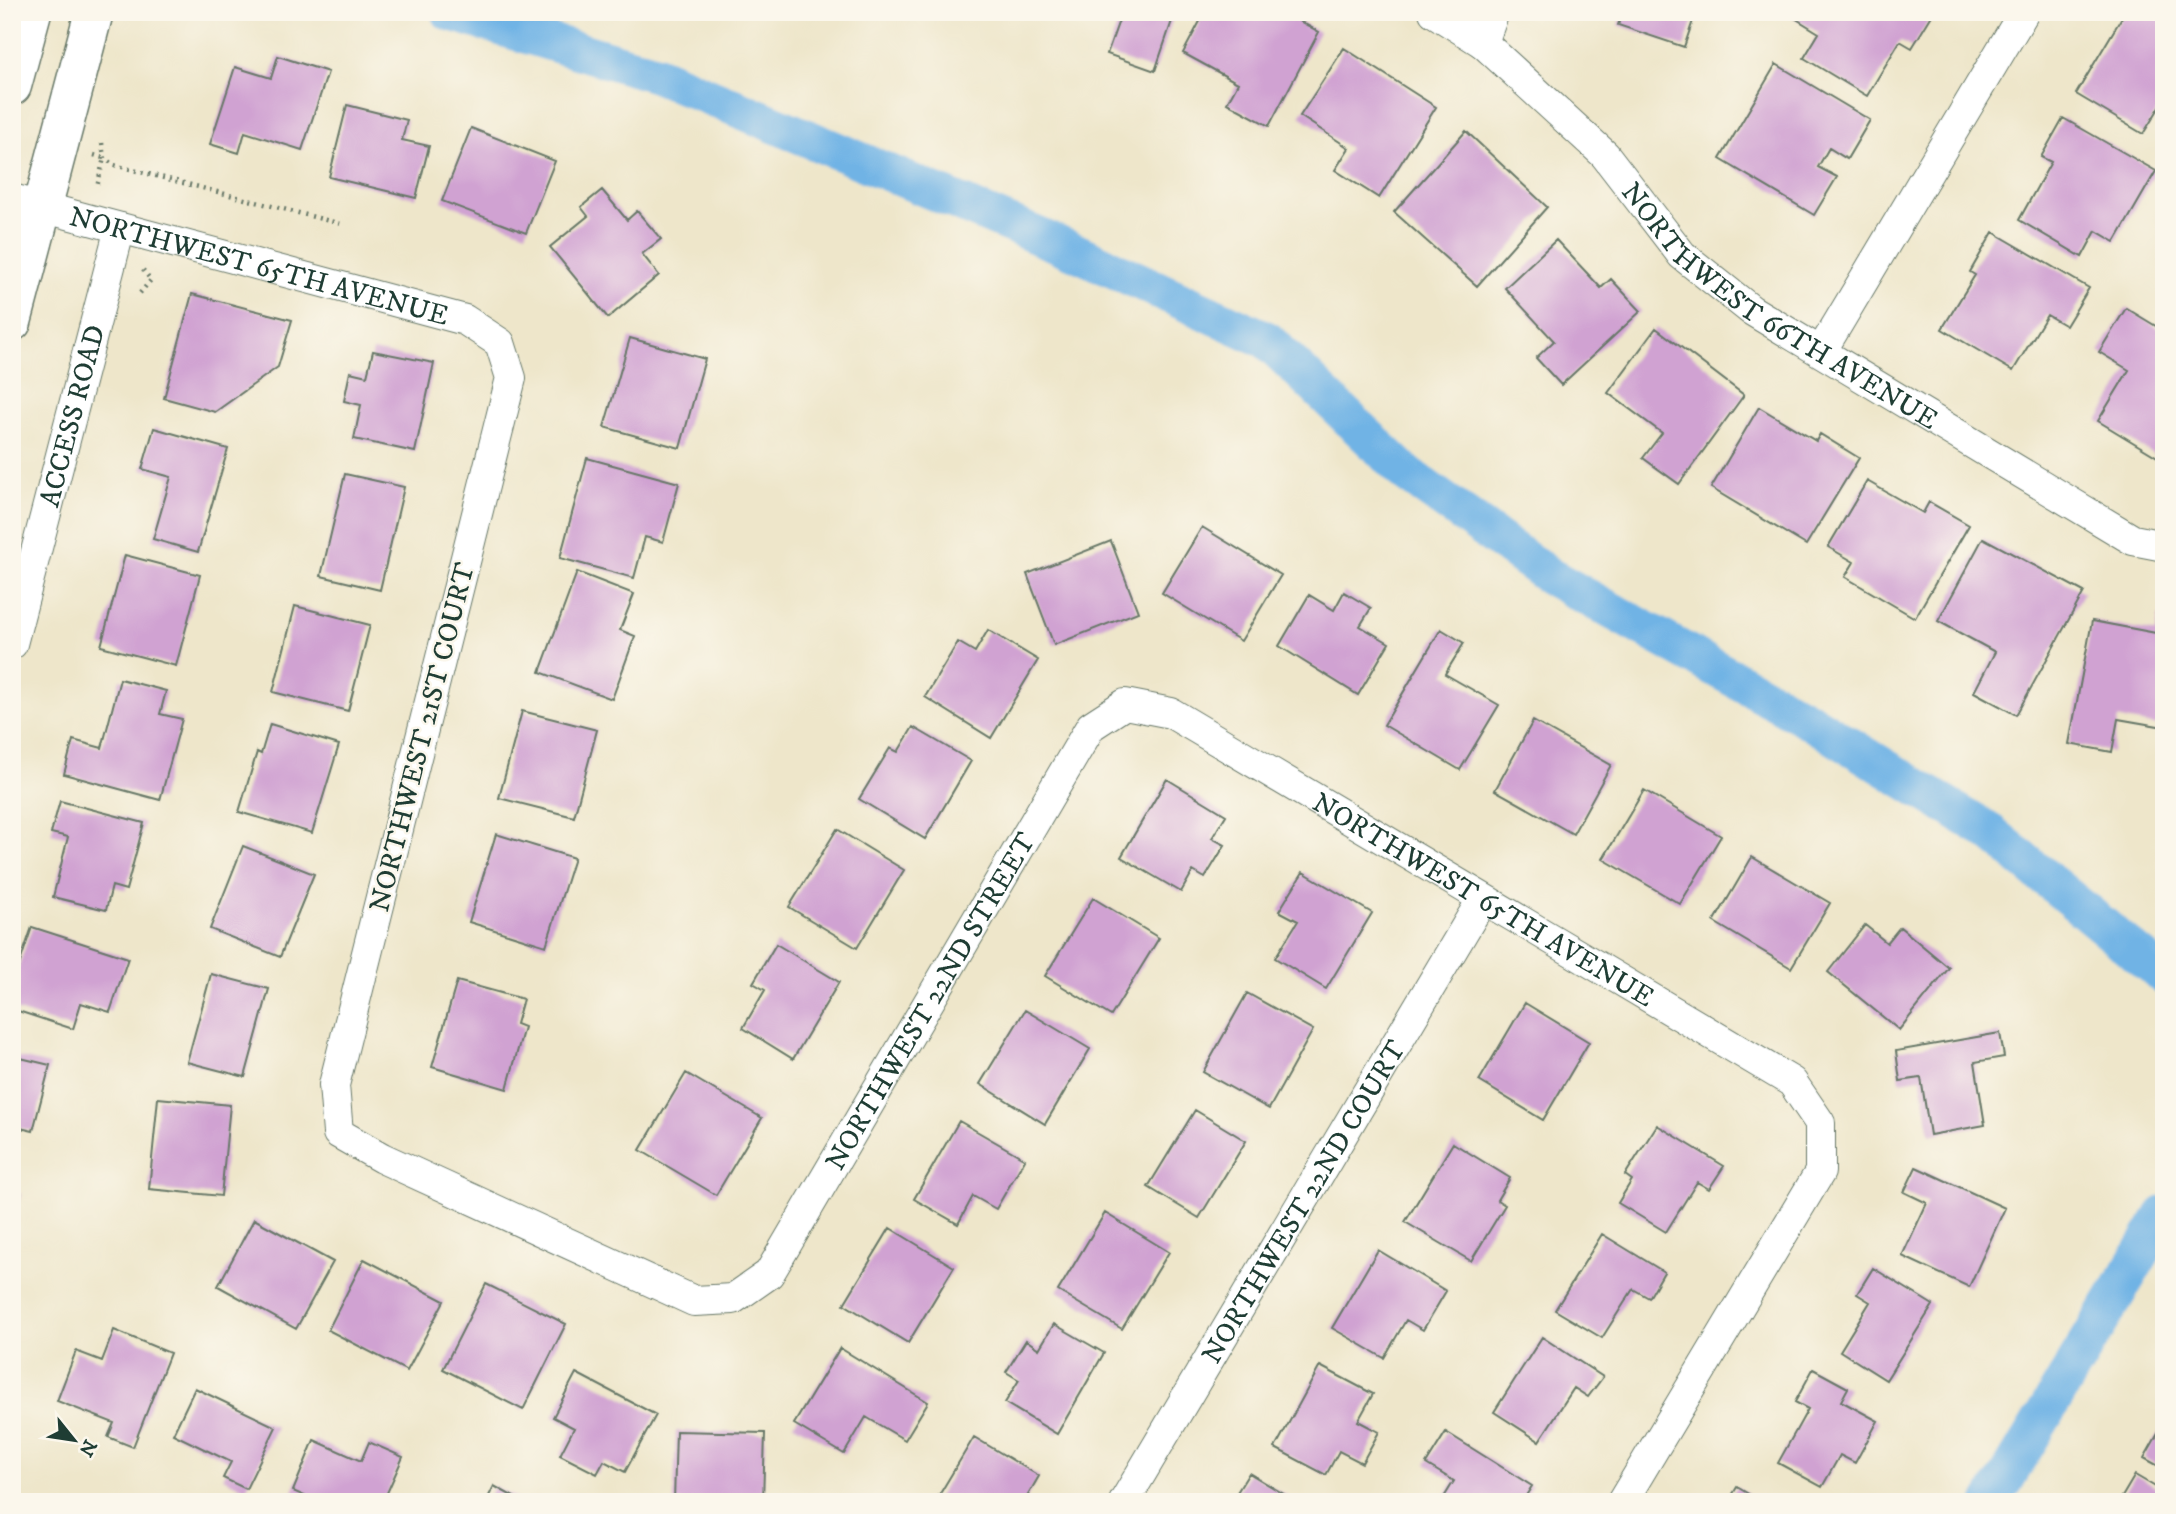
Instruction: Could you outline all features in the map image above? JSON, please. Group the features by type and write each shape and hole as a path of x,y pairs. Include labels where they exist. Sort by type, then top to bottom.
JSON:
{"main road":[{"path":"12,86 32,12"},
{"path":"12,322 27,203 94,12"}],"street":[{"name":"NORTHWEST 66TH AVENUE","path":"1434,12 1483,43 1605,155 1682,255 1751,310 1822,350 2133,540 2164,545"},
{"path":"1483,43 1494,12"},
{"path":"1822,350 2024,12"},
{"name":"NORTHWEST 65TH AVENUE","path":"27,203 465,320 500,343"},
{"name":"ACCESS ROAD","path":"12,644 120,228"},
{"name":"NORTHWEST 21ST COURT","path":"500,343 511,378 334,1085 338,1133 382,1158 694,1301 733,1298"},
{"name":"NORTHWEST 65TH AVENUE","path":"1125,704 1171,713 1792,1082 1820,1123 1820,1172 1622,1502"},
{"name":"NORTHWEST 22ND STREET","path":"733,1298 769,1273 1091,726 1125,704"},
{"name":"NORTHWEST 22ND COURT","path":"1125,1502 1482,900"}],"path":[{"path":"102,140 104,158 114,165 341,224"}],"building":[{"path":"1122,12 1175,12 1155,71 1107,54"},
{"path":"1205,12 1283,12 1319,32 1269,126 1227,103 1238,83 1183,53"},
{"path":"1623,12 1696,12 1684,47 1618,25"},
{"path":"1785,12 1934,12 1912,48 1900,41 1867,96 1804,58 1819,33"},
{"path":"2125,12 2164,15 2164,100 2143,134 2076,94"},
{"path":"1344,48 1436,107 1379,198 1335,170 1349,148 1300,116"},
{"path":"278,56 328,72 302,150 245,132 239,153 210,144 235,67 271,78"},
{"path":"1776,64 1870,120 1847,159 1829,148 1818,167 1837,177 1814,215 1720,159"},
{"path":"347,105 407,120 402,140 429,146 416,198 329,177"},
{"path":"2063,118 2156,171 2115,242 2096,231 2082,257 2019,220 2051,162 2041,157"},
{"path":"471,128 555,161 526,233 442,201"},
{"path":"1466,131 1547,207 1477,286 1394,212"},
{"path":"602,190 627,220 637,211 661,239 642,254 659,275 608,318 550,247 588,216 581,207"},
{"path":"1993,232 2089,288 2066,326 2047,315 2013,371 1942,329 1975,275 1970,272"},
{"path":"1556,240 1601,288 1611,279 1641,311 1561,385 1536,358 1554,341 1505,288"},
{"path":"192,294 292,320 278,367 215,412 164,398"},
{"path":"2126,308 2164,331 2164,461 2098,421 2129,370 2099,352"},
{"path":"1656,328 1744,395 1679,484 1643,458 1662,433 1608,393"},
{"path":"630,338 705,359 680,448 604,427"},
{"path":"373,351 434,363 415,452 354,439 361,405 344,401 350,372 367,376"},
{"path":"1759,407 1816,441 1820,434 1859,458 1806,545 1711,488"},
{"path":"154,428 228,449 198,552 153,539 171,477 142,469"},
{"path":"587,458 679,483 663,542 645,537 634,578 560,558"},
{"path":"345,474 404,487 380,590 321,576"},
{"path":"1867,481 1923,513 1929,502 1969,525 1915,618 1845,577 1854,562 1828,547"},
{"path":"1202,527 1281,575 1241,641 1162,593"},
{"path":"1983,538 2084,592 2016,715 1974,692 1995,652 1938,621"},
{"path":"1111,541 1138,612 1054,645 1027,574"},
{"path":"125,555 200,575 176,666 101,646"},
{"path":"577,572 634,594 620,630 635,636 612,699 540,672"},
{"path":"1344,592 1371,608 1360,626 1389,643 1358,695 1279,646 1309,595 1334,610"},
{"path":"295,606 370,625 348,711 273,692"},
{"path":"2159,615 2164,616 2164,727 2118,719 2112,752 2069,744 2092,621 2156,633"},
{"path":"1441,629 1464,643 1445,674 1499,705 1460,770 1384,725"},
{"path":"988,630 1038,660 991,738 925,697 958,642 975,652"},
{"path":"120,679 166,691 160,714 182,719 160,800 64,774 73,740 102,748"},
{"path":"522,711 597,730 574,817 499,798"},
{"path":"1533,721 1611,765 1573,834 1495,790"},
{"path":"270,724 339,745 312,833 239,812 257,752 261,754"},
{"path":"913,727 971,761 925,839 859,799 890,748 898,752"},
{"path":"1167,779 1226,815 1212,838 1225,845 1205,878 1193,871 1181,892 1121,857"},
{"path":"1644,790 1721,836 1680,904 1603,859"},
{"path":"60,801 144,823 126,890 112,886 106,910 53,897 68,837 51,833"},
{"path":"837,829 904,870 857,948 789,907"},
{"path":"496,834 574,858 546,946 469,922"},
{"path":"243,846 314,874 280,957 210,929"},
{"path":"1752,857 1830,903 1791,968 1714,922"},
{"path":"1303,872 1372,913 1326,989 1275,958 1298,921 1279,911"},
{"path":"1093,898 1159,938 1111,1016 1045,976"},
{"path":"1865,925 1887,943 1900,927 1949,968 1899,1030 1828,972"},
{"path":"32,927 128,958 110,1012 81,1003 73,1029 12,1009 12,986"},
{"path":"776,944 839,982 793,1059 743,1028 765,990 753,983"},
{"path":"211,974 269,989 245,1077 187,1062"},
{"path":"457,981 523,999 516,1024 524,1027 507,1089 432,1067"},
{"path":"1247,993 1313,1030 1269,1109 1203,1072"},
{"path":"1525,1003 1589,1042 1543,1120 1479,1081"},
{"path":"1025,1010 1090,1049 1045,1124 980,1084"},
{"path":"2000,1033 2004,1057 1975,1062 1985,1125 1930,1135 1921,1078 1900,1081 1896,1051"},
{"path":"12,1056 50,1065 33,1131 12,1126"},
{"path":"686,1073 762,1118 716,1195 640,1150"},
{"path":"158,1098 230,1105 221,1196 149,1189"},
{"path":"1195,1110 1246,1141 1199,1218 1148,1187"},
{"path":"959,1121 1025,1159 996,1209 973,1196 958,1224 914,1199"},
{"path":"1657,1125 1724,1166 1709,1189 1697,1182 1666,1232 1618,1203 1632,1180 1625,1175"},
{"path":"1453,1143 1510,1178 1497,1200 1505,1205 1471,1261 1405,1222"},
{"path":"1916,1167 2005,1208 1969,1287 1902,1256 1927,1203 1904,1192"},
{"path":"12,1192 21,1194 13,1225 12,1225"},
{"path":"1105,1213 1169,1252 1122,1329 1058,1291"},
{"path":"254,1219 333,1262 296,1329 218,1286"},
{"path":"890,1228 954,1267 908,1343 844,1304"},
{"path":"1602,1234 1664,1272 1649,1298 1633,1289 1602,1338 1555,1310"},
{"path":"1378,1250 1446,1291 1423,1330 1406,1320 1384,1358 1332,1328"},
{"path":"364,1259 444,1301 407,1371 328,1330"},
{"path":"1873,1268 1933,1305 1886,1380 1840,1351 1870,1302 1857,1294"},
{"path":"486,1284 566,1324 523,1410 443,1369"},
{"path":"1054,1324 1104,1353 1057,1434 1005,1403 1019,1380 1006,1372 1026,1340 1039,1349"},
{"path":"114,1330 170,1353 133,1447 108,1437 114,1423 57,1401 76,1351 102,1361"},
{"path":"1542,1337 1603,1377 1588,1397 1574,1388 1539,1441 1494,1412"},
{"path":"840,1348 928,1402 905,1440 866,1417 844,1454 794,1424"},
{"path":"1320,1366 1373,1394 1358,1421 1379,1432 1362,1463 1339,1451 1326,1475 1275,1448"},
{"path":"1813,1369 1848,1388 1841,1401 1878,1421 1855,1463 1840,1455 1822,1487 1778,1463 1808,1409 1795,1402"},
{"path":"576,1373 656,1415 625,1472 604,1461 597,1474 560,1455 574,1428 553,1417"},
{"path":"195,1388 276,1427 246,1489 223,1478 231,1462 173,1434"},
{"path":"2164,1423 2164,1469 2144,1458"},
{"path":"676,1431 765,1433 763,1502 674,1502"},
{"path":"1446,1432 1532,1486 1522,1502 1441,1502 1454,1481 1426,1464"},
{"path":"974,1437 1039,1476 1024,1502 935,1502"},
{"path":"314,1440 361,1461 369,1442 403,1457 383,1502 318,1502 293,1491"},
{"path":"1249,1473 1297,1502 1231,1502"},
{"path":"2135,1475 2164,1492 2164,1502 2119,1502"},
{"path":"494,1486 523,1502 486,1502"},
{"path":"1737,1487 1762,1502 1728,1502"}],"waterway":[{"path":"450,12 656,74 1078,253 1267,340 1408,475 1549,576 1805,718 1991,833 2164,976"},
{"path":"1992,1502 2164,1215"}]}
